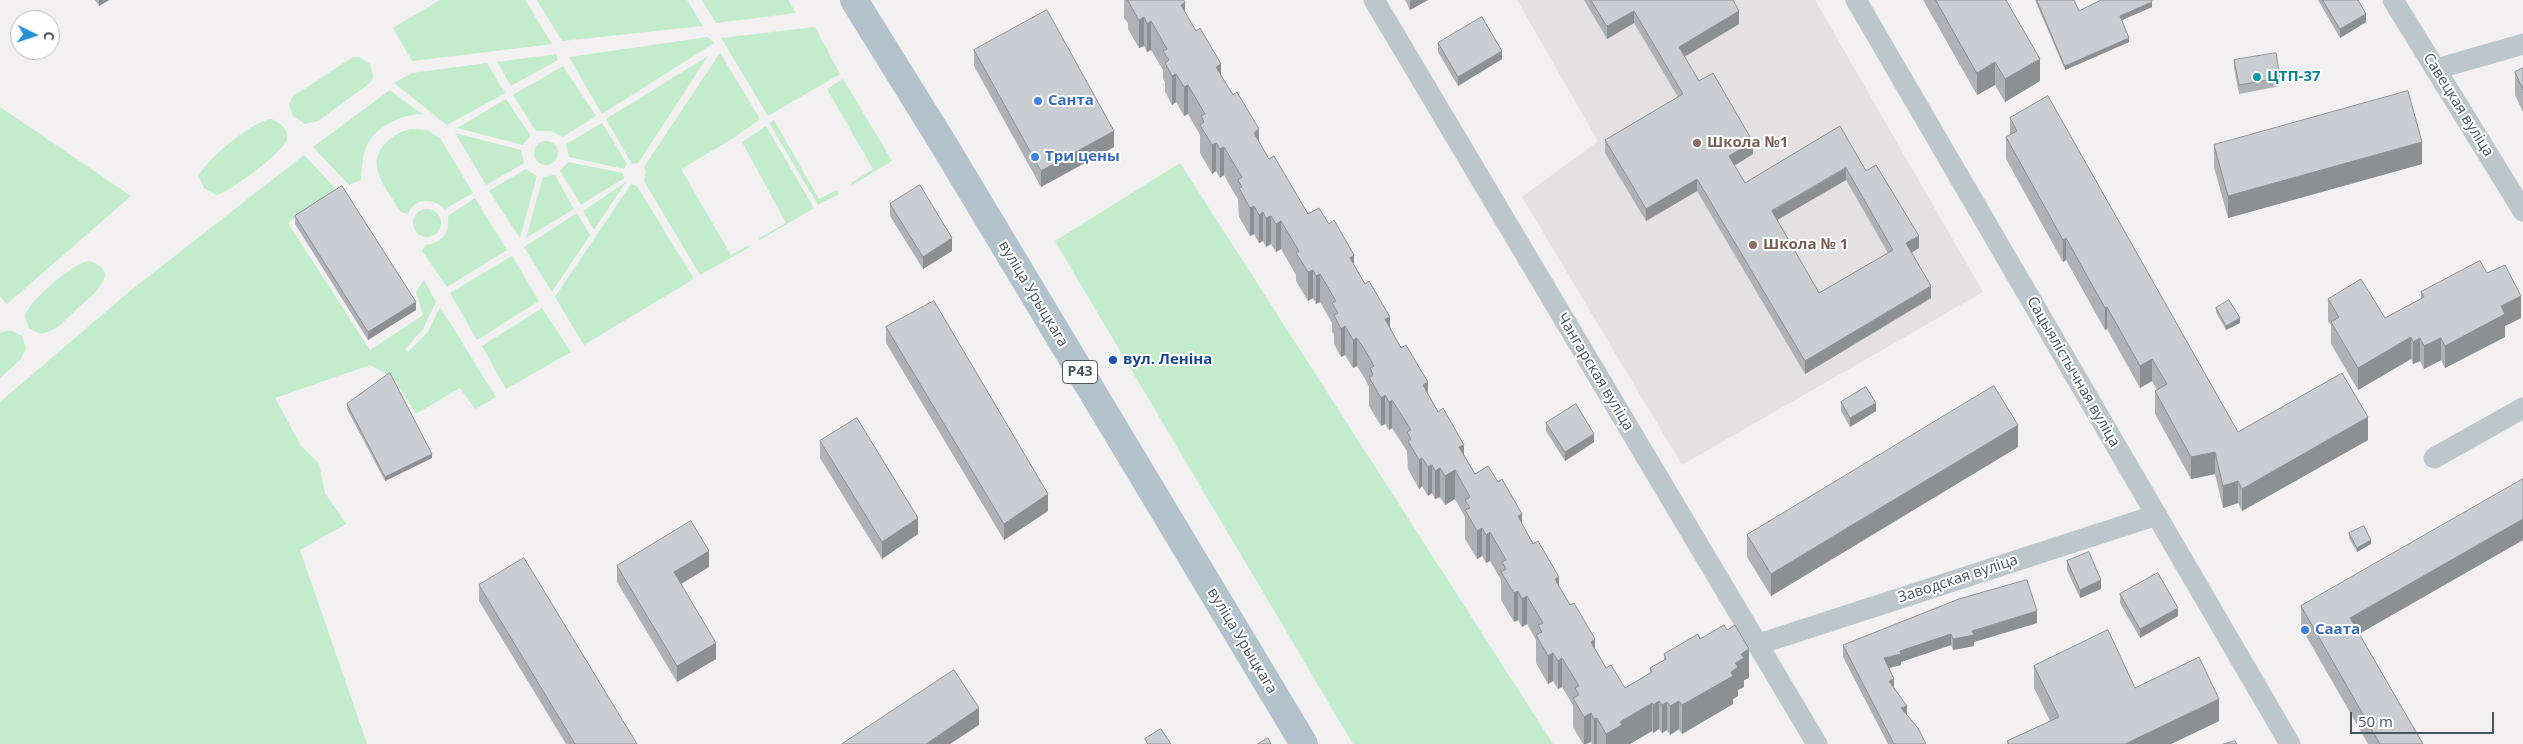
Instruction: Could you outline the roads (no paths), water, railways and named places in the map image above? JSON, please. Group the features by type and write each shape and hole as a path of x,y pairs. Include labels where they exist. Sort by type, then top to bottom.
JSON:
{"main road":[{"name":"вуліца Урыцкага","path":"854,0 944,145 1304,744"}],"street":[{"name":"Чангарская вуліца","path":"1374,0 1817,744"},
{"name":"Сацыялістычная вуліца","path":"1856,0 2290,744"},
{"name":"Савецкая вуліца","path":"2393,0 2523,211"},
{"path":"2436,69 2523,44"},
{"path":"2434,458 2523,408"},
{"name":"Заводская вуліца","path":"1759,644 2157,515"}],"place":[{"name":"ЦТП-37","path":"2257,77"},
{"name":"Санта","path":"1038,101"},
{"name":"Школа №1","path":"1697,143"},
{"name":"Три цены","path":"1035,157"},
{"name":"Школа № 1","path":"1753,245"},
{"name":"вул. Леніна","path":"1113,360"},
{"name":"Саата","path":"2305,630"}]}
